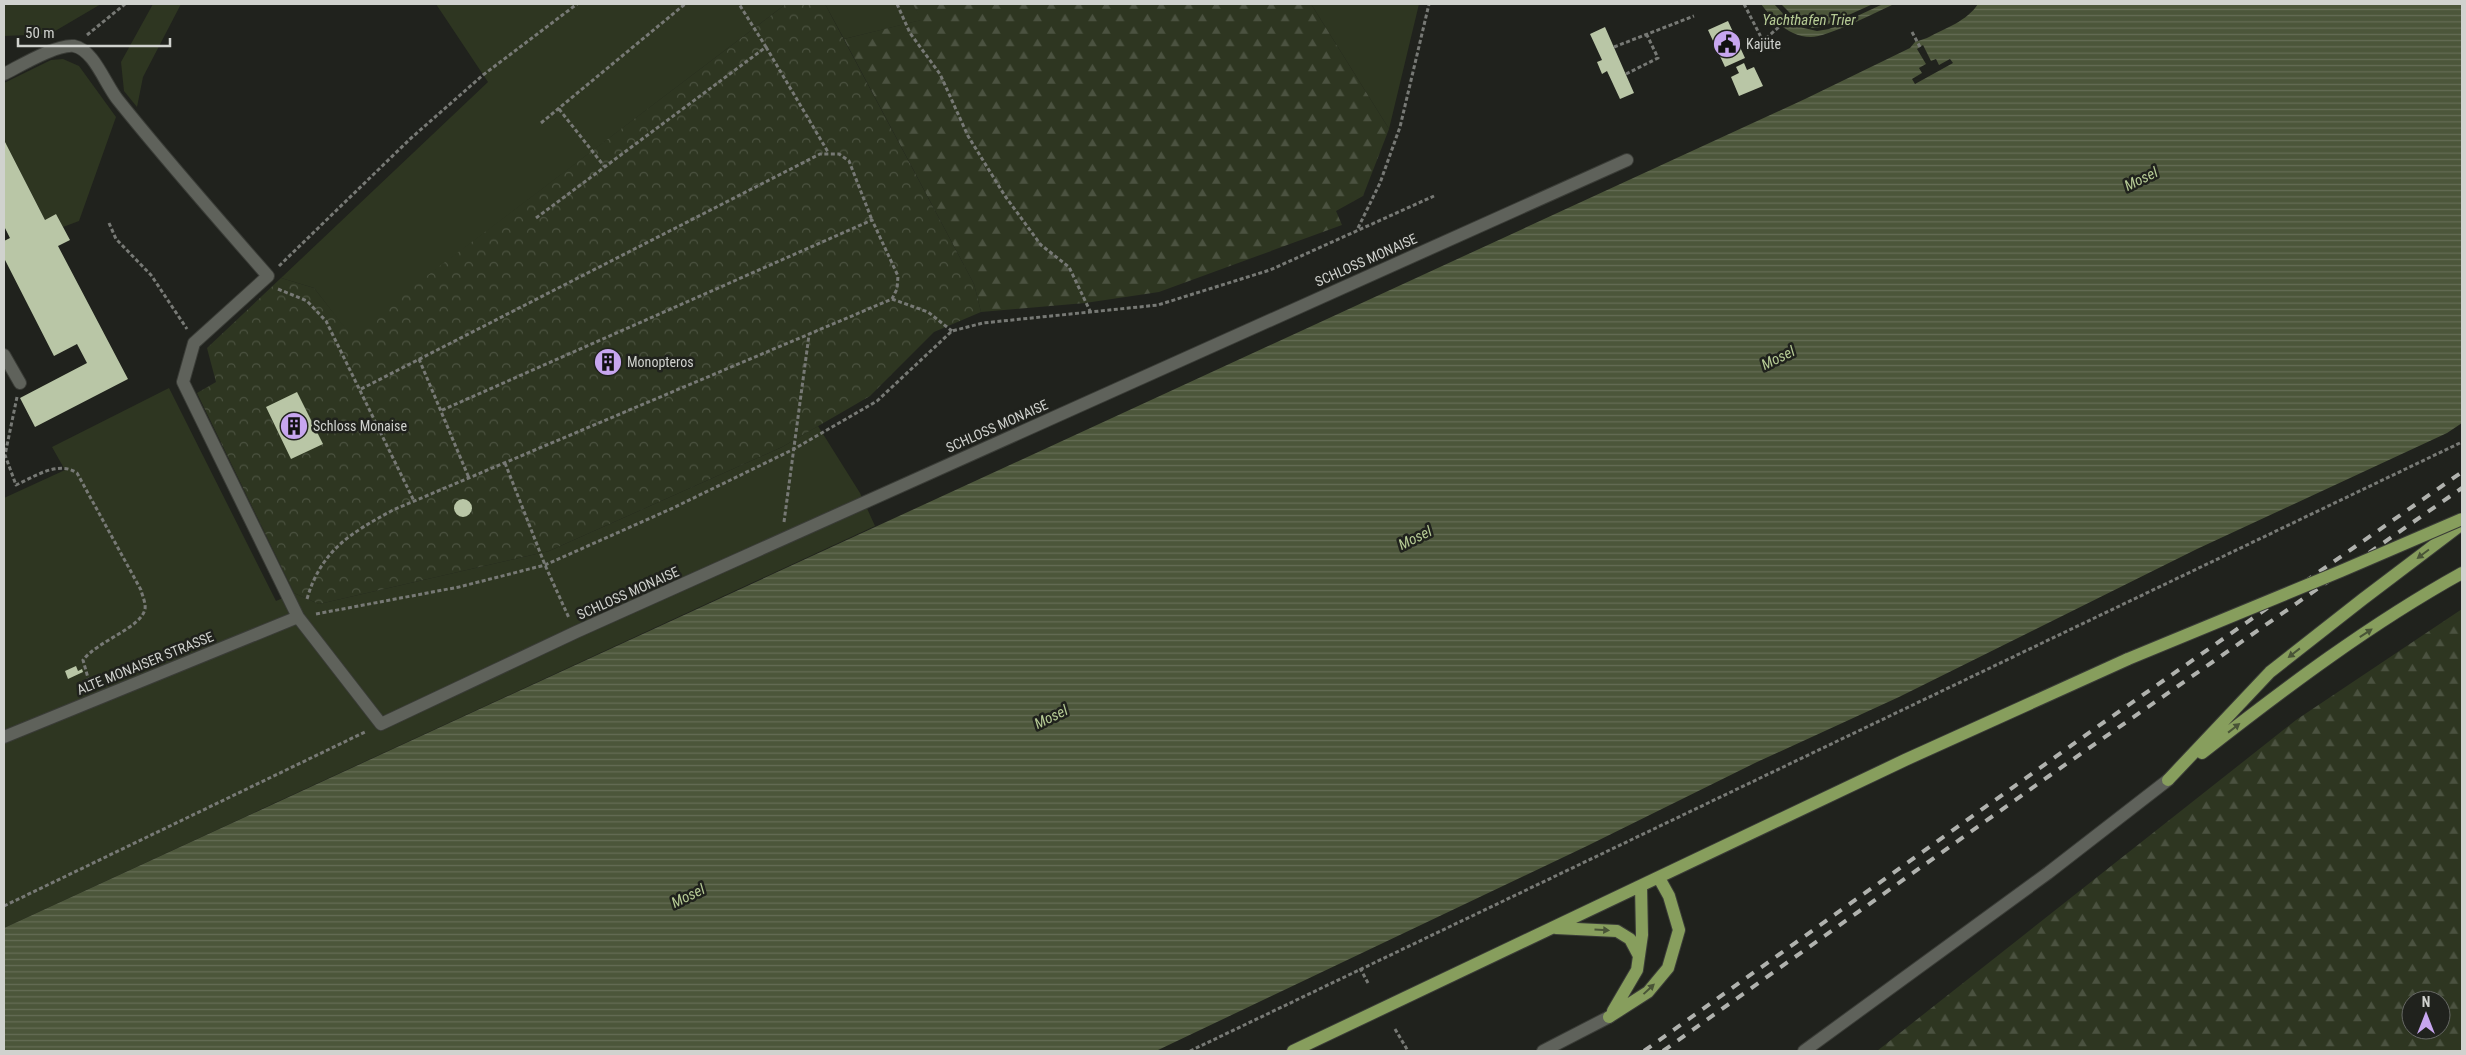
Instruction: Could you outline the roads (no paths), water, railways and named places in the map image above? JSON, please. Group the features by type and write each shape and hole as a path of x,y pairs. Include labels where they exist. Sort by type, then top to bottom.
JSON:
{"main road":[{"path":"1293,1051 1904,760 2128,659 2462,519"},
{"path":"2168,780 2270,672 2363,598 2462,524"},
{"path":"2168,780 2280,692 2368,632 2462,573"},
{"path":"1609,1017 1648,992 1668,968 1679,930 1669,896 1658,878"},
{"path":"1609,1017 1637,970 1642,935 1641,886"},
{"path":"1553,928 1617,931 1630,939 1639,956"}],"street":[{"path":"4,74 59,48 74,46 92,56 107,87 264,280 194,343 183,382 298,617"},
{"name":"SCHLOSS MONAISE","path":"298,617 381,724 576,632 1627,160"},
{"path":"4,355 20,383"},
{"name":"ALTE MONAISER STRASSE","path":"4,738 298,617"},
{"path":"1804,1051 2048,873 2168,780"},
{"path":"1543,1051 1609,1017"}],"water":[{"name":"Yachthafen Trier","path":"1761,4 1894,4 1840,29 1811,37 1789,31 1776,21"},
{"name":"Mosel","path":"1978,4 2462,4 2462,423 2447,433 2197,549 1899,697 1757,762 1587,846 1156,1051 4,1051 4,928 1805,99 1910,48 1915,42 1955,24 1968,15"}],"railway":[{"path":"1644,1051 2107,720 2462,472"},
{"path":"1663,1051 2049,776 2462,488"}],"place":[{"name":"Kajüte","path":"1727,44"},
{"name":"Monopteros","path":"608,362"},
{"name":"Schloss Monaise","path":"294,426"}]}
